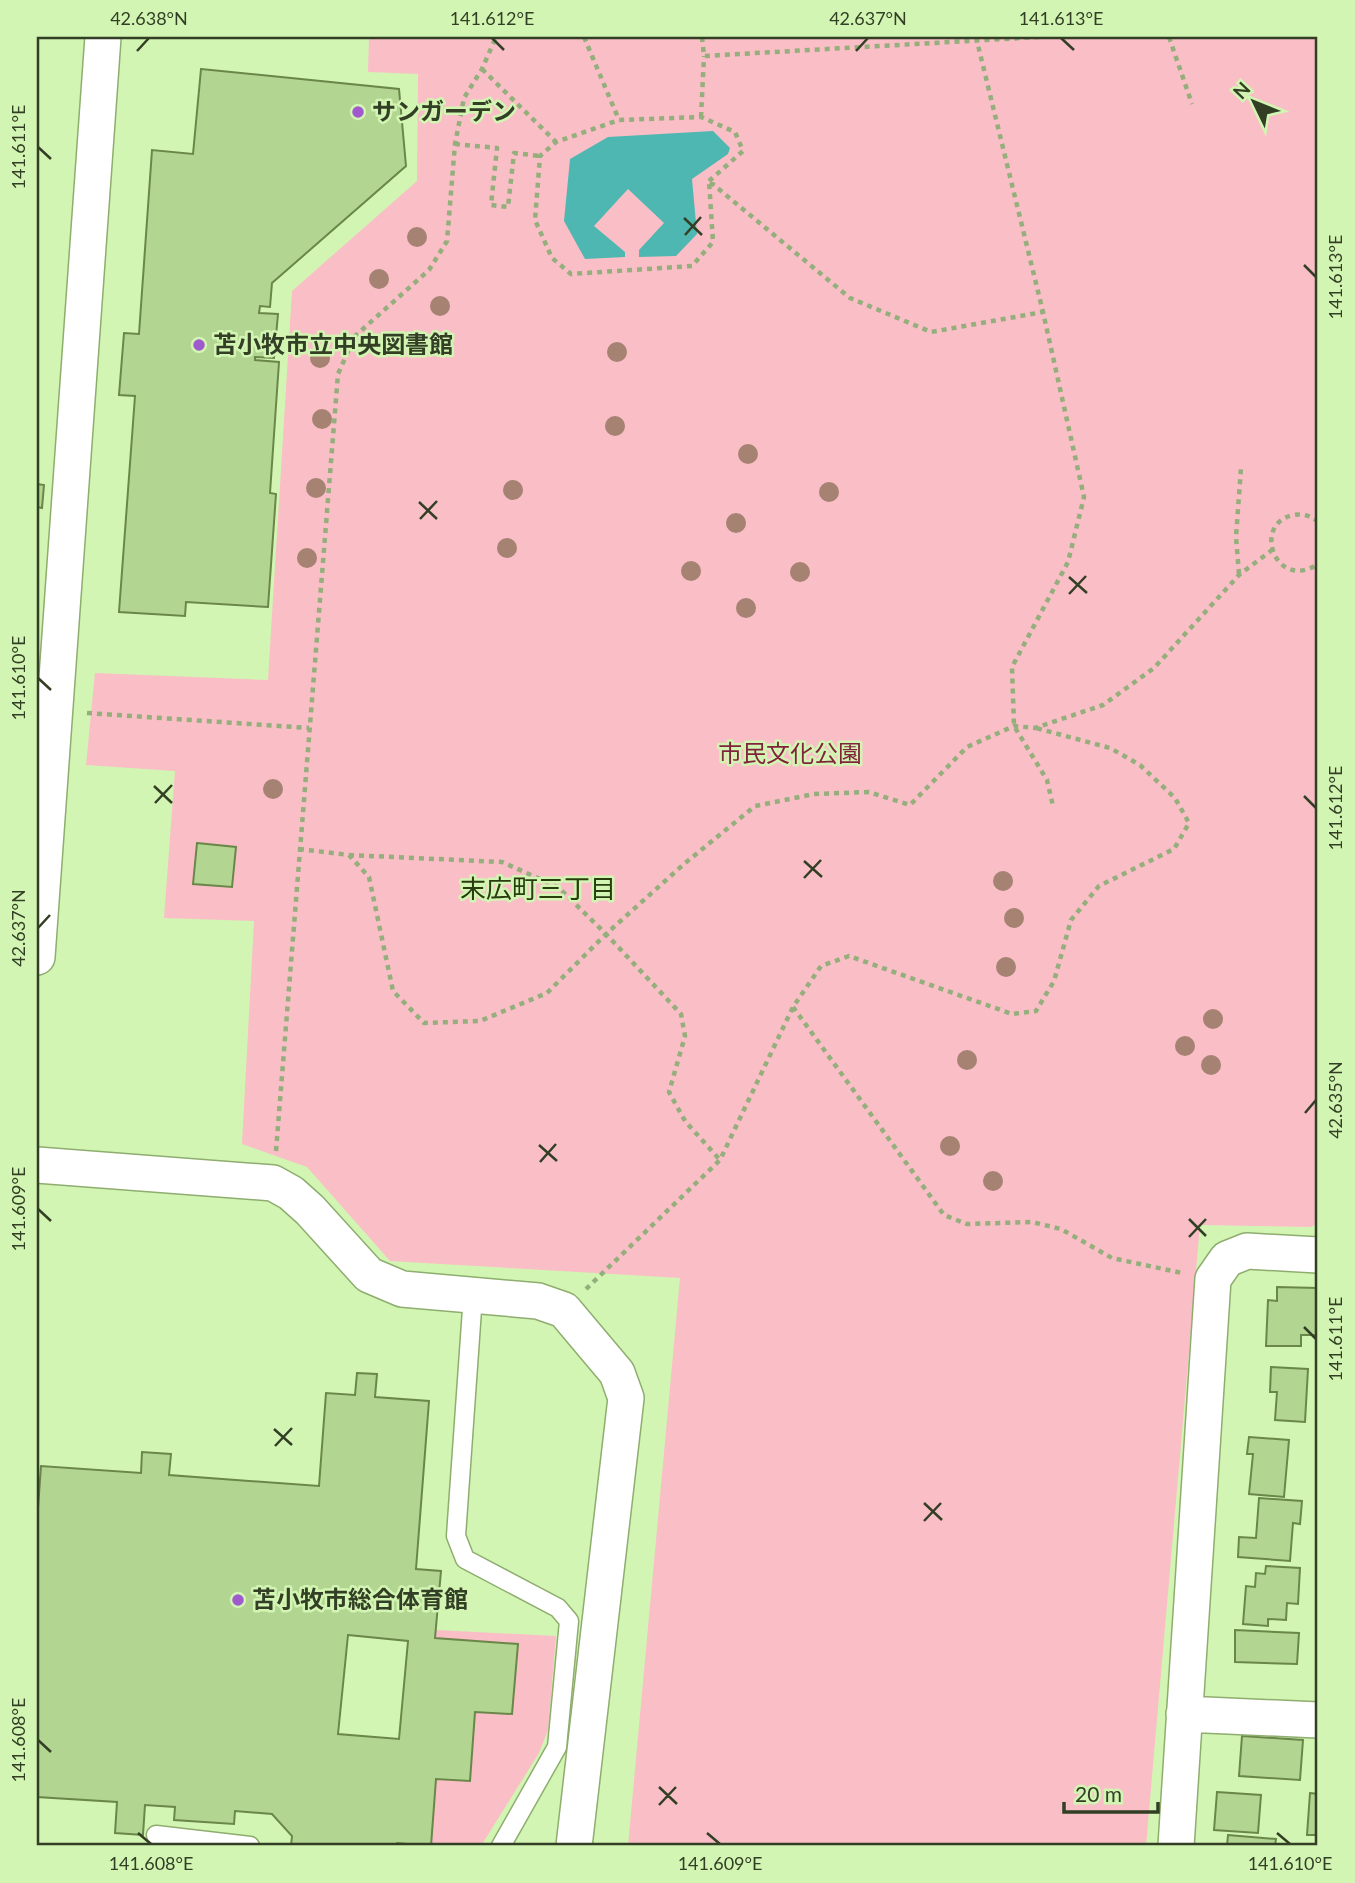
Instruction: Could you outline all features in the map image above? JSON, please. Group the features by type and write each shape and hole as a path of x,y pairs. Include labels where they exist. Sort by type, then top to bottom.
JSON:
{"street":[{"path":"37,957 46,710 103,37"},
{"path":"37,1165 273,1183 291,1193 310,1210 369,1275 402,1289 538,1301 564,1310 617,1373 626,1398 574,1846"},
{"path":"1175,1846 1213,1279 1227,1259 1247,1251 1318,1255"},
{"path":"1184,1714 1318,1720"}],"lane":[{"path":"473,1295 456,1536 465,1559 558,1608 569,1621 557,1747 500,1846"},
{"path":"156,1835 250,1846"}],"path":[{"path":"273,1183 338,374 355,336 429,270 447,241 454,144 464,98 482,69 496,37"},
{"path":"584,37 619,120"},
{"path":"701,117 704,56 702,37"},
{"path":"704,56 977,38 1039,37"},
{"path":"1169,37 1192,104"},
{"path":"977,38 1084,497 1068,562 1012,667 1014,726 1047,780 1052,806"},
{"path":"482,69 556,142"},
{"path":"701,117 735,132 743,151 709,181 713,242 692,266 571,274 552,258 535,220 540,156 556,142 619,120 701,117"},
{"path":"454,144 497,148 491,205 508,206 514,153 540,156"},
{"path":"709,181 850,298 931,332 1043,312"},
{"path":"1239,575 1236,537 1241,468"},
{"path":"1318,522 1303,514 1292,515 1274,528 1271,539 1272,550 1277,560 1285,567 1296,571 1307,570 1318,564"},
{"path":"1035,728 1103,705 1154,668 1239,575 1272,550"},
{"path":"46,710 309,728"},
{"path":"349,855 369,877 393,991 424,1023 480,1021 547,993 606,934 684,864 755,806 814,794 869,792 910,805 967,747 1014,726 1035,728 1110,748 1140,765 1175,798 1189,823 1174,849 1099,886 1078,911 1071,920 1054,981 1036,1011 1012,1014 849,956 821,967 793,1007 720,1160 564,1310"},
{"path":"299,849 349,855 502,862 558,887 681,1014 685,1036 669,1092 685,1121 720,1160"},
{"path":"793,1007 944,1215 967,1224 1032,1222 1061,1229 1112,1258 1213,1279"}],"green space":[{"name":"市民文化公園","path":"369,37 1318,37 1318,1223 1311,1227 1200,1225 1146,1846 628,1846 680,1278 390,1261 307,1167 242,1144 254,921 164,918 175,771 86,765 95,673 268,680 292,291 417,181 418,74 368,72"},
{"path":"436,1630 556,1636 548,1730 539,1753 481,1846 396,1846 397,1843 431,1845 436,1779 470,1781 475,1712 512,1714 517,1645 435,1638"}],"water":[{"path":"713,131 730,148 728,154 692,179 697,234 676,256 639,257 639,250 664,223 628,189 594,226 625,252 625,257 585,259 564,221 570,159 608,137"}],"building":[{"name":"苫小牧市立中央図書館","path":"201,69 399,89 406,166 272,283 270,307 260,306 259,313 278,314 274,358 255,357 255,360 279,362 270,493 276,494 268,607 186,602 185,616 119,612 135,396 119,395 124,333 139,334 152,150 193,154"},
{"path":"37,484 44,485 42,508 37,507"},
{"path":"197,843 236,847 232,887 193,884"},
{"path":"1277,1287 1318,1288 1318,1335 1301,1335 1301,1346 1266,1346 1268,1300 1277,1301"},
{"path":"1271,1367 1308,1369 1305,1422 1275,1420 1277,1392 1270,1392"},
{"name":"苫小牧市総合体育館","path":"357,1373 377,1374 375,1397 429,1401 416,1569 441,1571 435,1638 518,1644 512,1714 475,1712 470,1781 436,1779 431,1846 397,1843 396,1846 291,1846 292,1836 272,1814 235,1811 234,1824 174,1820 175,1807 145,1805 143,1835 115,1833 117,1802 37,1797 37,1522 41,1466 141,1473 142,1452 171,1454 169,1475 319,1486 326,1393 355,1395","holes":["348,1635 408,1641 399,1739 338,1734"]},
{"path":"1249,1437 1289,1440 1284,1497 1249,1494 1253,1454 1247,1454"},
{"path":"1259,1498 1302,1501 1300,1524 1293,1523 1290,1561 1238,1557 1239,1537 1256,1538"},
{"path":"1266,1566 1300,1568 1298,1604 1287,1603 1286,1620 1268,1619 1268,1626 1243,1624 1246,1586 1255,1587 1256,1573 1265,1574"},
{"path":"1235,1630 1299,1633 1297,1664 1235,1662"},
{"path":"1242,1736 1303,1740 1300,1780 1239,1776"},
{"path":"1217,1792 1261,1795 1258,1833 1214,1830"},
{"path":"1310,1793 1318,1794 1318,1835 1307,1835"},
{"path":"1228,1835 1276,1839 1275,1846 1227,1846"}],"place":[{"name":"サンガーデン","path":"358,112"},
{"name":"苫小牧市立中央図書館","path":"199,345"},
{"name":"苫小牧市総合体育館","path":"238,1600"}],"district":[{"name":"末広町三丁目","path":"538,889"}]}
